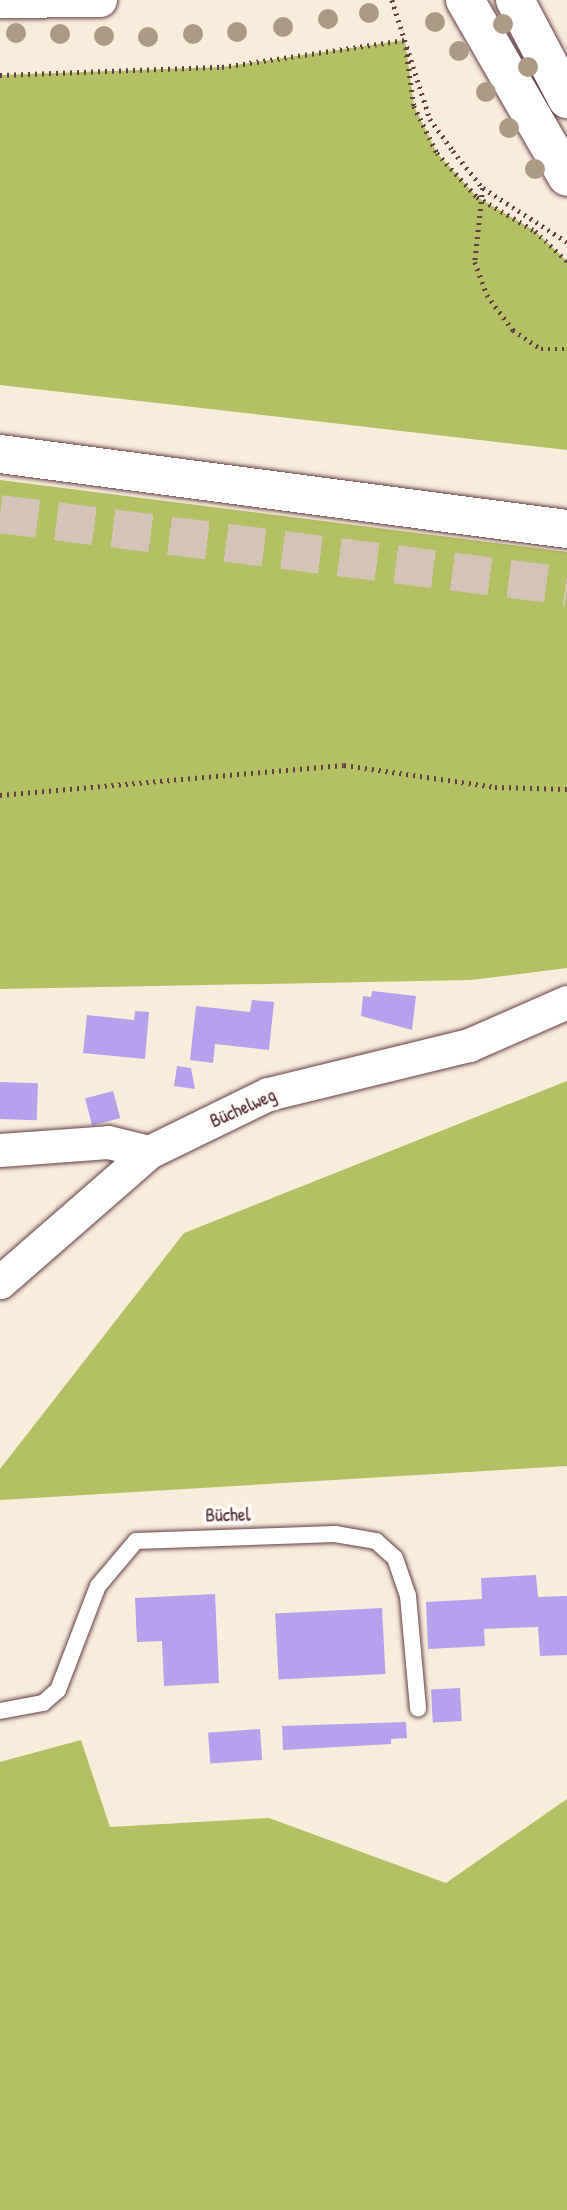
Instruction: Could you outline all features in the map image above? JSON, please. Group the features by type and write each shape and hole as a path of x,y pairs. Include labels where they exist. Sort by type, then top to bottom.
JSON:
{"main road":[{"path":"465,0 567,177"},
{"path":"515,0 567,99"},
{"path":"0,454 567,529"}],"street":[{"path":"0,1 100,0"},
{"name":"Büchelweg","path":"0,1282 149,1152 268,1094 469,1045 567,1002"},
{"path":"0,1150 108,1142 149,1152"}],"lane":[{"name":"Büchel","path":"0,1711 43,1703 58,1690 98,1586 136,1541 335,1534 376,1541 395,1558 408,1596 418,1709"}],"path":[{"path":"392,0 430,118 483,188 567,242"},
{"path":"0,75 222,66 405,40"},
{"path":"405,40 414,106 437,153 477,197 535,231 567,261"},
{"path":"483,188 477,197 475,262 486,295 513,330 541,349 567,349"},
{"path":"0,796 344,765 495,787 567,789"}],"green space":[{"path":"405,40 414,106 437,153 477,197 535,231 567,261 567,450 0,385 0,75 222,67"},
{"path":"0,480 567,552 567,968 471,980 0,989"},
{"path":"567,1081 567,1466 0,1500 0,1469 184,1233"},
{"path":"81,1740 110,1827 269,1818 446,1883 567,1799 567,2210 0,2210 0,1762"}],"building":[{"path":"372,991 416,996 412,1030 361,1016 363,996 371,997"},
{"path":"252,1000 274,1002 269,1050 215,1044 213,1063 190,1060 196,1006 250,1012"},
{"path":"135,1011 149,1012 145,1059 83,1053 87,1015 134,1020"},
{"path":"177,1066 191,1068 195,1089 174,1086"},
{"path":"0,1082 38,1083 37,1120 0,1119"},
{"path":"113,1091 120,1118 92,1126 85,1099"},
{"path":"536,1575 538,1597 567,1596 567,1655 540,1656 538,1627 484,1629 485,1646 428,1649 426,1602 482,1599 481,1578"},
{"path":"215,1594 219,1683 164,1686 162,1641 137,1642 135,1598"},
{"path":"382,1608 385,1674 279,1680 275,1614"},
{"path":"460,1688 462,1721 433,1722 431,1690"},
{"path":"406,1722 407,1738 391,1739 391,1744 283,1750 282,1726"},
{"path":"260,1729 262,1760 210,1764 208,1733"}],"tunnel":[{"path":"0,514 567,586"}]}
